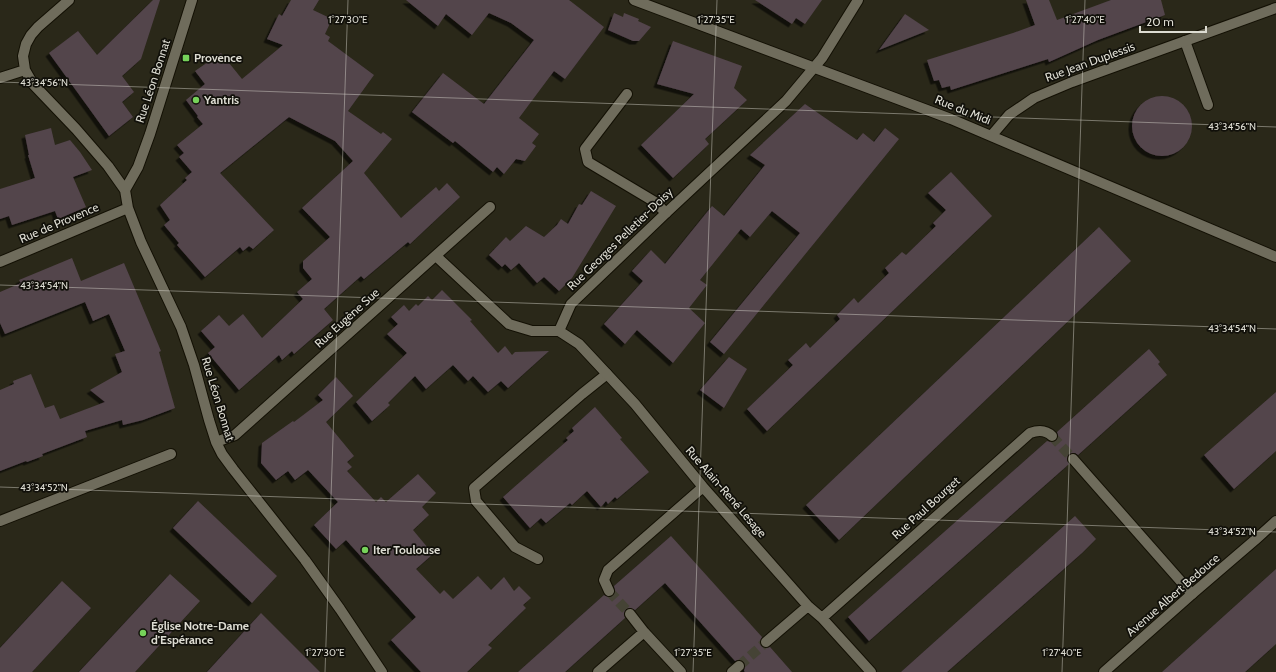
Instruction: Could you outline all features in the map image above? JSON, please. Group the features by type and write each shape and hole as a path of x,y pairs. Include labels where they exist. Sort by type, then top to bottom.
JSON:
{"street":[{"path":"0,78 25,70 23,56 26,44 31,35 69,0"},
{"name":"Rue Léon Bonnat","path":"125,190 138,167 150,134 192,0"},
{"name":"Rue du Midi","path":"634,0 992,135 1276,257"},
{"name":"Rue Georges Pelletier-Doisy","path":"558,331 571,304 786,101 822,58 858,0"},
{"name":"Rue Jean Duplessis","path":"992,135 1009,116 1034,98 1072,82 1276,8"},
{"path":"1185,41 1208,105"},
{"name":"Rue Léon Bonnat","path":"25,70 33,84 76,129 108,166 125,190 128,208 141,242 181,327 194,365 216,442 222,454 305,560 382,672"},
{"path":"627,94 585,149 588,162 655,202 666,213"},
{"name":"Rue Eugène Sue","path":"216,442 235,435 490,207"},
{"name":"Rue de Provence","path":"0,262 128,208"},
{"path":"436,256 509,324 532,330 558,331"},
{"name":"Rue Alain-René Lesage","path":"558,331 579,344 635,404 703,486 808,606 822,618 871,672"},
{"path":"538,558 515,547 476,501 474,488 607,374"},
{"name":"Rue Paul Bourget","path":"822,618 1030,433 1035,431 1043,431 1052,436"},
{"path":"0,521 171,454"},
{"path":"1074,459 1192,594"},
{"path":"609,591 604,580 608,570 703,486"},
{"name":"Avenue Albert Bedouce","path":"1104,672 1276,520"},
{"path":"766,642 808,606"},
{"path":"630,614 644,632 681,672"},
{"path":"598,672 644,632"}],"building":[{"path":"153,0 160,0 141,59 122,76 134,92 122,102 133,117 109,136 49,53 78,31 97,55"},
{"path":"291,0 319,0 313,10 332,19 325,34 330,37 328,41 374,75 348,111 381,134 383,132 392,139 364,173 401,218 436,187 439,191 447,183 460,197 410,244 408,242 364,279 361,276 324,309 333,320 294,354 292,351 282,360 279,355 239,390 208,353 215,347 201,331 219,315 229,326 243,314 262,338 303,299 297,292 312,279 303,268 303,261 330,237 302,208 353,161 335,141 289,117 220,173 274,230 253,249 249,246 243,251 240,247 205,277 177,245 179,243 164,225 170,220 160,205 187,180 185,178 192,172 179,157 184,153 177,145 203,124 186,100 205,84 195,71 221,53 242,79 283,45 267,39 279,14 282,16"},
{"path":"406,0 569,0 604,27 565,79 554,71 519,118 539,134 532,143 536,146 525,161 516,159 504,174 497,167 493,172 455,141 453,143 412,112 443,73 484,104 534,40 511,23 489,13 472,35 446,14 438,26"},
{"path":"755,0 822,0 805,24 796,18 792,24"},
{"path":"1026,0 1049,0 1057,20 1111,0 1161,0 1165,15 1098,40 1049,62 1048,59 951,90 950,86 942,88 939,80 934,81 927,60 1035,25"},
{"path":"614,13 623,17 624,13 639,19 638,21 651,27 639,41 633,41 608,30"},
{"path":"905,14 929,30 879,50"},
{"path":"673,41 742,66 734,88 747,100 705,139 709,144 673,178 641,145 694,94 657,84"},
{"path":"1162,96 1179,101 1187,109 1192,126 1187,143 1179,151 1162,156 1145,151 1137,143 1132,126 1137,109 1145,101"},
{"path":"805,104 857,140 863,133 874,142 885,128 899,139 724,354 710,342 800,233 772,211 750,237 741,229 700,280 707,285 689,308 705,323 673,363 637,330 625,344 604,324 643,281 632,271 651,250 665,264 712,206 724,216 765,165 750,155"},
{"path":"51,128 55,145 70,140 92,170 73,177 86,207 58,219 55,211 12,225 9,216 0,219 0,189 35,178 28,155 25,135"},
{"path":"951,172 992,216 767,431 747,409 793,365 788,360 806,343 810,348 840,319 837,315 854,298 858,303 889,273 885,268 902,252 906,255 936,226 933,223 946,210 928,193"},
{"path":"591,191 616,206 572,278 559,291 544,277 537,283 519,263 511,270 505,264 502,267 489,255 506,237 510,241 526,226 544,237 557,225 561,219 568,224 579,204 582,205"},
{"path":"1099,227 1131,261 839,540 806,505"},
{"path":"72,258 81,281 124,263 161,351 159,352 175,408 143,420 123,425 122,420 85,431 87,437 42,454 43,456 0,471 0,390 14,384 13,381 31,374 45,408 54,405 60,419 105,402 90,390 122,372 115,354 125,351 109,314 93,321 85,302 5,334 0,323 0,292 21,283 19,280"},
{"path":"442,290 472,320 470,321 498,353 505,346 512,355 515,352 549,351 508,388 501,381 488,392 473,376 468,381 453,365 426,389 415,376 388,403 390,405 372,421 356,402 407,353 387,334 398,324 391,317 404,305 409,311 416,304 418,306 428,296 432,300"},
{"path":"1149,349 1160,362 1158,364 1167,375 1078,455 1075,453 1068,454 1067,460 1069,464 869,641 848,617 1047,441 1051,442 1057,440 1057,432"},
{"path":"729,357 747,369 724,408 700,390"},
{"path":"336,377 353,396 326,422 354,456 347,462 352,467 347,471 376,502 381,497 386,502 418,474 436,493 422,507 429,515 413,530 433,554 416,569 440,594 444,590 453,599 478,576 491,590 504,577 514,591 519,586 531,598 523,605 526,608 488,645 492,648 467,672 421,672 391,640 416,617 346,540 336,549 314,525 338,502 308,470 295,480 288,471 276,480 261,463 262,443 293,421 294,422 323,400 318,395"},
{"path":"1276,392 1276,451 1234,489 1204,455"},
{"path":"595,407 622,438 620,439 649,472 617,499 615,497 608,504 606,501 601,507 587,491 572,505 570,503 546,523 541,518 530,528 503,497 568,440 566,438 574,431 572,428"},
{"path":"198,501 277,576 252,603 173,528"},
{"path":"1075,516 1096,539 1082,553 947,672 901,672"},
{"path":"671,536 762,637 760,643 761,646 767,648 770,647 792,672 745,672 744,662 738,660 735,661 665,583 635,610 630,608 626,609 624,614 625,618 565,672 518,672 604,595 609,597 614,595 614,586"},
{"path":"1276,569 1276,644 1245,672 1162,672"},
{"name":"Église Notre-Dame d'Espérance","path":"170,574 200,601 135,672 79,672"},
{"path":"62,581 91,608 32,672 0,672 0,648"},
{"path":"261,613 320,672 207,672"}],"tunnel":[{"path":"1052,436 1073,459"},
{"path":"609,591 630,614"},
{"path":"739,666 766,642"}],"place":[{"name":"Provence","path":"186,58"},
{"name":"Yantris","path":"196,100"},
{"name":"Iter Toulouse","path":"365,550"},
{"name":"Église Notre-Dame d'Espérance","path":"143,633"}]}
